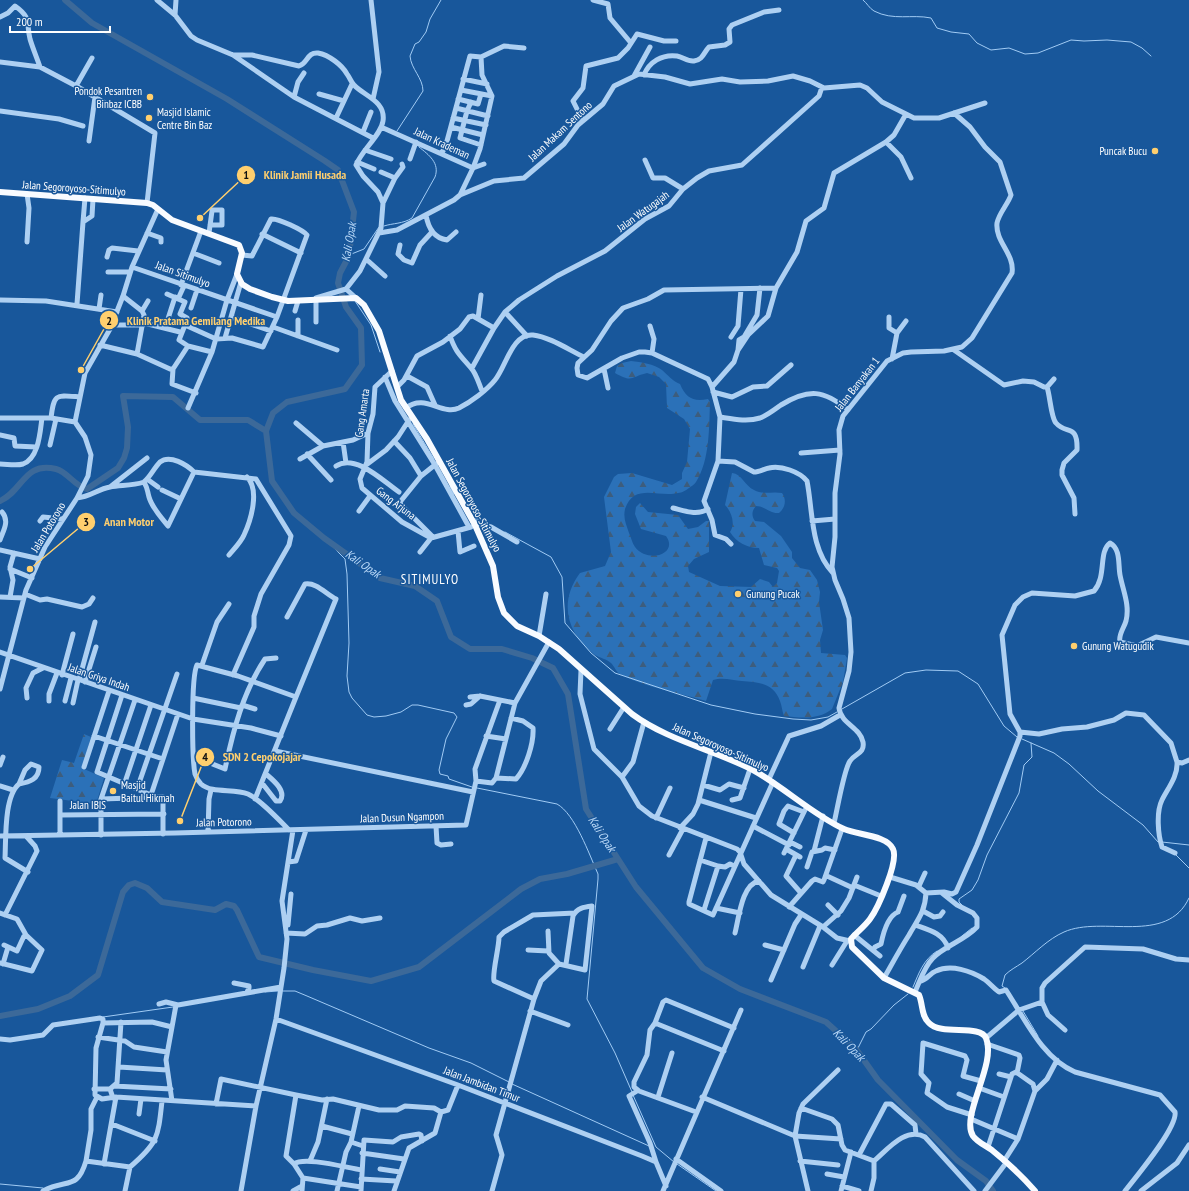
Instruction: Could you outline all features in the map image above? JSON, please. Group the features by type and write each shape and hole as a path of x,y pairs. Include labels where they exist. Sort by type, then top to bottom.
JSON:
{"main road":[{"name":"Jalan Segoroyoso-Sitimulyo","path":"0,192 147,203"},
{"path":"147,203 158,208 164,215 172,220 237,243 241,246 242,255 237,274 241,282 250,289 282,300 300,301 331,297 353,298"},
{"name":"Jalan Segoroyoso-Sitimulyo","path":"353,298 364,305 375,323 385,345 397,387 410,419 473,521 493,566 498,597 504,613 516,626 540,636 549,642 624,707 644,722 750,769 771,780 842,829 884,839 889,843 895,856 890,877 870,918 849,941"},
{"path":"849,941 855,951 884,978 915,992 920,999 925,1018 932,1026 950,1030 980,1032 987,1041 988,1054 971,1117 971,1131 973,1136 1005,1162 1035,1191"}],"street":[{"path":"158,0 175,15 194,38 233,55 294,97 373,138"},
{"path":"175,15 176,0"},
{"path":"371,0 379,72 374,99"},
{"path":"593,0 608,4 610,18 631,43"},
{"path":"0,17 8,13 15,6 26,16 29,24 30,38 40,67"},
{"path":"644,75 649,64 659,59 675,56 689,61 701,59 709,46 725,45 730,42 730,28 732,25 764,12 779,10"},
{"path":"583,121 573,101 583,88 585,68 588,65 608,62 618,58 637,34 664,41 676,41"},
{"path":"440,153 443,151 451,127 470,56 481,57 502,46 524,48"},
{"path":"634,76 650,47"},
{"path":"233,55 252,55 299,66 302,65 309,55 319,54 341,66 352,84 374,99 382,111 383,118 381,127 357,162 357,169 378,192 383,203"},
{"path":"472,168 481,145 492,96 482,74 481,57"},
{"path":"76,86 92,58"},
{"path":"0,62 40,67 95,96 155,133 147,203"},
{"path":"294,97 298,82 304,73"},
{"name":"Jalan Makam Sentono","path":"460,195 486,183 524,178 564,144 583,121 603,104 614,86 634,76 644,75 665,77 690,84 722,79 740,82 768,81 793,76 810,81 822,87 850,85 864,86 882,102 914,118 935,118 985,103"},
{"path":"463,79 487,84"},
{"path":"336,118 352,84"},
{"name":"Jalan Watugajah","path":"472,368 494,328 505,312 519,300 534,289 605,251 645,219 669,206 684,189 702,174 742,165 818,96 822,87"},
{"path":"461,90 492,96"},
{"path":"319,94 344,101"},
{"path":"458,98 479,103 481,94"},
{"path":"89,141 95,96"},
{"path":"471,102 467,111 461,140 481,145"},
{"path":"456,108 488,116"},
{"path":"0,112 59,119 82,126"},
{"path":"363,132 371,112"},
{"path":"954,113 978,136 984,147 997,158 1003,167 1011,194 1000,216 998,230 1001,242 1011,261 1013,269 1010,277 990,305 972,338 962,347 954,350"},
{"path":"738,350 752,330 768,316 776,288 797,252 806,221 824,208 834,173 886,142 894,135 906,114"},
{"path":"453,118 486,125"},
{"name":"Jalan Krademan","path":"381,127 472,168 460,195"},
{"path":"451,127 483,135"},
{"path":"410,158 416,142"},
{"path":"886,142 901,157 911,178"},
{"path":"365,150 391,159"},
{"path":"645,160 653,178 665,178 684,189"},
{"path":"357,162 374,169"},
{"path":"295,311 300,301 331,297 344,290 360,271 381,228 383,203 395,178 403,166 402,164"},
{"path":"472,168 484,164"},
{"path":"381,172 395,178"},
{"path":"27,194 29,208 27,242"},
{"path":"381,228 397,230 449,204 460,195"},
{"path":"77,304 85,198"},
{"path":"83,222 92,216 93,199"},
{"path":"0,418 53,418 75,422 85,374 112,325 132,266 158,208"},
{"path":"426,215 429,228 439,237 447,240 456,232"},
{"path":"185,325 220,339 232,338 262,348 277,317 282,300 308,237 305,232 274,219 268,222 251,256 242,255"},
{"path":"209,233 210,225"},
{"path":"165,328 201,231"},
{"path":"400,244 398,254 404,260 412,263 420,245 432,232"},
{"path":"147,233 161,238 161,242"},
{"path":"262,234 301,253"},
{"path":"195,246 201,249"},
{"path":"107,257 108,250 114,247 138,251"},
{"path":"193,253 219,263"},
{"path":"366,259 386,276"},
{"name":"Jalan Sitimulyo","path":"132,266 182,285 277,317"},
{"path":"108,272 130,272"},
{"path":"220,339 227,300 237,274"},
{"path":"188,408 196,393 212,352 231,317 241,282"},
{"path":"713,390 736,358 739,340 744,337 757,314 760,288"},
{"path":"731,544 726,539 715,535 704,499 718,461 720,417 713,390 705,377 652,353 639,352 631,354 591,377 581,377 577,372 577,368 584,357 592,350 611,321 623,308 648,299 664,290 776,288"},
{"path":"731,337 738,326 741,289"},
{"path":"191,308 197,290"},
{"name":"Jalan Segoroyoso-Sitimulyo","path":"344,290 353,298"},
{"path":"167,294 185,302 180,314 187,318 185,325 180,332 180,341 188,346 212,352"},
{"path":"99,309 101,295"},
{"path":"478,319 481,295"},
{"path":"123,296 142,311"},
{"path":"0,300 46,301 77,304 117,312"},
{"path":"316,300 316,322"},
{"path":"137,354 143,324 142,311 148,301"},
{"path":"505,312 527,336"},
{"path":"397,387 407,376 414,359 417,356 437,346 460,329 469,317 473,316 494,328"},
{"path":"231,317 298,336 336,350"},
{"path":"889,317 889,328 897,333"},
{"path":"298,320 298,336"},
{"path":"892,359 897,333 906,321"},
{"path":"112,325 143,324 180,332"},
{"path":"650,326 654,339 652,353"},
{"path":"450,336 458,354 472,368 482,392"},
{"path":"406,408 415,403 454,409 482,392 496,380 514,347 521,339 527,336 540,337 584,357"},
{"path":"100,345 137,354 156,364 168,369 173,369"},
{"path":"188,346 173,369 172,384 196,393"},
{"path":"954,350 1004,385 1034,382 1047,387"},
{"name":"Jalan Banyakan 1","path":"840,715 839,705 849,672 850,637 846,608 833,573 835,493 840,450 840,424 848,410 880,369 892,359 911,352 954,350"},
{"path":"713,390 732,397 753,387 767,386 791,365"},
{"path":"604,369 608,388"},
{"name":"Gang Amarta","path":"366,466 368,433 373,414 375,387 392,371"},
{"path":"407,376 427,387 435,405"},
{"path":"366,466 385,451 410,419 393,397 384,377"},
{"path":"1047,387 1054,379"},
{"path":"1047,387 1051,400 1054,420 1058,425 1073,432 1076,436 1077,450 1064,463 1062,470 1062,475 1074,498 1075,514"},
{"path":"720,417 738,420 759,418 802,395 821,394 832,398 848,410"},
{"path":"50,445 53,401 57,397 65,395 80,396"},
{"path":"0,464 23,464 34,452 42,418"},
{"name":"Jalan Potorono","path":"0,689 24,596 45,548 83,488 91,464 91,455 85,437 75,422"},
{"path":"296,424 323,446"},
{"path":"300,459 323,446 343,442 368,433"},
{"path":"0,435 14,438 15,446 36,447"},
{"path":"394,441 410,458 421,476"},
{"path":"343,442 346,463"},
{"path":"801,453 840,450"},
{"path":"307,454 331,480"},
{"path":"77,498 85,498 109,487 147,458"},
{"path":"109,487 133,486 146,480 160,462 164,460 182,462 194,472 211,475 249,477 259,482 290,532 291,540 262,594 255,613 254,627 234,675"},
{"path":"718,461 735,462 754,472 773,468 800,474 807,481 812,521 821,556 833,573"},
{"path":"336,466 342,462 366,466 398,492"},
{"path":"432,538 400,502 421,476 438,463 469,527"},
{"name":"Gang Arjuna","path":"366,466 360,479 362,488 402,522 432,538"},
{"path":"146,480 149,490 148,496 157,513 168,526 194,472"},
{"path":"229,555 244,534 251,514 253,488 249,477"},
{"path":"146,480 181,499"},
{"path":"359,511 370,496"},
{"path":"673,508 689,513 702,512 708,509"},
{"path":"0,540 6,524 6,516 2,512"},
{"path":"40,521 43,517 63,519"},
{"path":"812,521 835,519"},
{"path":"420,552 432,538 469,527 473,521 491,527 518,542"},
{"path":"458,531 460,552 474,546"},
{"path":"890,877 919,886 926,892 952,894 956,892 977,845 1019,736 1010,710 1002,635 1020,599 1032,593 1075,596 1094,590 1103,571 1103,551 1110,543 1116,551 1119,574 1127,604 1126,621 1119,636 1120,642 1137,646 1152,638 1161,637 1189,643"},
{"path":"0,550 40,559"},
{"path":"10,597 13,580 10,569 14,553"},
{"path":"10,569 32,578"},
{"path":"255,799 276,751 296,697 336,599 318,588 305,584 287,617"},
{"path":"540,636 546,594"},
{"path":"0,597 24,596 40,600 47,599 82,607 89,604 93,598"},
{"path":"202,665 217,622 230,604"},
{"path":"81,681 95,622"},
{"path":"49,700 49,694 60,674 73,634"},
{"path":"276,751 474,787 492,783 496,778 515,703 549,642"},
{"path":"73,703 96,647"},
{"name":"Jalan Griya Indah","path":"0,652 71,678 193,719 236,726 281,736"},
{"path":"194,757 224,770 241,706 265,659 276,658"},
{"path":"288,933 282,901 291,830 249,794 238,791 211,790 203,786 197,777 194,757 194,674 197,664 202,665 253,681 296,697"},
{"path":"27,698 26,688 31,677 34,672 43,668"},
{"path":"582,670 580,694 594,749 622,777 639,806 656,818 737,849 740,852 744,864 771,895 822,926 837,938 849,941 832,965"},
{"path":"137,789 177,674"},
{"path":"65,702 71,678"},
{"path":"84,767 109,691"},
{"path":"122,695 97,771 98,774 137,789 150,797"},
{"path":"470,696 480,696 515,703"},
{"path":"466,705 471,704 480,696"},
{"path":"193,698 256,709"},
{"path":"101,835 101,798 135,700"},
{"name":"Jalan Dusun Ngampon","path":"291,830 466,825 474,787 475,768 500,700"},
{"path":"124,785 151,705"},
{"path":"610,729 624,707"},
{"path":"1019,736 1039,734 1062,729 1084,728 1114,720 1126,712 1144,715 1169,740 1177,762 1176,770 1169,789 1162,799 1159,813 1162,847 1175,853"},
{"path":"150,797 178,714"},
{"path":"706,838 689,904 713,915 753,826 789,736 821,726 840,715 860,734 863,749 848,763 834,823"},
{"path":"496,778 516,780 525,762 529,748 533,728 523,721 512,718"},
{"path":"622,777 633,762 644,722"},
{"path":"94,736 163,759"},
{"path":"486,736 506,740"},
{"path":"669,855 682,828 693,814 699,800 711,752"},
{"path":"0,765 3,757"},
{"path":"1177,762 1182,763 1189,760"},
{"path":"732,800 740,798 750,769"},
{"path":"262,783 275,800 280,802 282,797 280,787 266,774"},
{"path":"19,784 13,790 8,807 5,858 28,872"},
{"path":"703,785 720,790 729,784 744,788"},
{"path":"0,786 13,790"},
{"path":"656,818 670,788"},
{"path":"208,832 209,799 211,790"},
{"path":"101,798 164,798 163,834"},
{"path":"699,800 756,818"},
{"path":"60,801 60,836"},
{"path":"787,847 807,805"},
{"path":"794,833 779,824 784,811 788,806 804,812"},
{"name":"Jalan IBIS","path":"60,815 164,814"},
{"path":"807,867 810,862 810,854 814,851 823,816"},
{"path":"436,826 437,842 441,845 451,844"},
{"path":"753,826 787,847 798,856 786,876 801,893"},
{"path":"789,907 814,880 823,882 827,876 842,829"},
{"name":"Jalan Potorono","path":"0,836 163,834 291,830"},
{"path":"288,862 296,861 306,830"},
{"path":"24,936 17,951 6,946 2,963 32,971 42,950 26,935 18,919 2,914 28,872 37,851 36,846 26,836"},
{"path":"787,847 800,847"},
{"path":"814,851 825,848 835,850"},
{"path":"700,860 718,866 725,867 729,864 734,866"},
{"path":"704,910 718,866"},
{"path":"919,886 925,873"},
{"path":"827,876 881,896"},
{"path":"803,967 822,926 838,915 849,898 857,877"},
{"path":"734,932 747,888 759,880"},
{"path":"884,978 923,911 926,892"},
{"path":"915,992 931,960 947,946 974,930 976,927 977,918 973,913 957,905 940,892"},
{"path":"241,1191 256,1106 262,1087 281,990 291,894"},
{"path":"873,950 881,944 884,933 894,914 898,912 904,896"},
{"path":"828,905 838,915"},
{"path":"492,1191 502,1155 496,1136 534,999 542,980 559,964 566,964 585,970 592,906 580,908 575,913 566,964"},
{"path":"716,908 740,913"},
{"path":"923,911 934,917 940,916 942,912"},
{"path":"534,999 494,981 493,975 499,950 499,938 514,926 533,915 575,913"},
{"path":"771,980 795,924 802,915"},
{"path":"288,933 305,934 317,926 328,925 350,918 362,921 380,918"},
{"path":"915,925 938,933 947,946"},
{"path":"548,931 548,951 559,964"},
{"path":"854,935 880,956"},
{"path":"765,945 784,950"},
{"path":"1065,1030 1048,1015 1042,1002 1042,988 1045,983 1085,947 1143,949 1176,959 1189,960"},
{"path":"528,950 548,951"},
{"path":"921,981 927,979 935,971 948,968 959,969 983,979 999,992 1006,990 1040,1042 1057,1060 1075,1072 1160,1095 1175,1112 1175,1118 1168,1133 1125,1191"},
{"path":"234,983 249,986 250,988 247,992"},
{"path":"159,1004 166,1002 176,1006 205,999 226,997 247,992 281,990"},
{"path":"666,1186 656,1162 634,1093 634,1082 644,1064 648,1050 650,1030 666,1000 734,1028"},
{"path":"1017,1073 1020,1058 1019,1055 987,1041 1019,1010 1042,1002"},
{"path":"172,1101 167,1052 176,1006"},
{"path":"664,1191 675,1161 741,1010"},
{"path":"530,1011 568,1025"},
{"path":"0,1039 10,1040 43,1035 53,1025 103,1018 103,1023 98,1038 94,1089 97,1097 91,1109 90,1130 83,1176 76,1184 72,1186 43,1191"},
{"name":"Jalan Jambidan Timur","path":"276,1019 458,1085 656,1162"},
{"path":"112,1088 117,1083 121,1022"},
{"path":"103,1023 152,1022 172,1027"},
{"path":"655,1023 724,1050"},
{"path":"98,1038 120,1040 129,1042 134,1047 167,1052"},
{"path":"981,1081 963,1076 966,1060 965,1056 923,1043 920,1074 929,1083 927,1093 947,1107 1018,1139"},
{"path":"658,1097 672,1053"},
{"path":"985,1191 1005,1162 1018,1139 1035,1090 1047,1079 1057,1060"},
{"path":"119,1067 168,1070"},
{"path":"808,1191 795,1136 801,1108 806,1101 838,1070"},
{"path":"988,1147 1010,1077 1013,1072 1017,1073 1033,1084 1035,1090"},
{"path":"998,1074 1010,1077"},
{"path":"216,1104 220,1079 296,1095 333,1099 382,1111 397,1110 404,1106 434,1108 441,1112 448,1110 458,1085"},
{"path":"104,1164 112,1124 114,1098 112,1088"},
{"path":"979,1088 1004,1096"},
{"path":"94,1089 171,1089"},
{"path":"634,1093 658,1097 696,1112"},
{"path":"959,1094 975,1101"},
{"path":"293,1191 302,1188 303,1178 294,1164 287,1158 286,1154 296,1095"},
{"path":"97,1097 256,1106"},
{"path":"702,1098 795,1136 841,1139"},
{"path":"139,1114 141,1099"},
{"path":"310,1161 318,1144 327,1099"},
{"path":"125,1191 130,1167 150,1148 155,1141 162,1101"},
{"path":"859,1155 886,1104 891,1104 915,1125 916,1134"},
{"path":"337,1191 346,1151 351,1142 359,1106"},
{"path":"801,1108 836,1122 843,1148 874,1161"},
{"path":"394,1191 396,1181 409,1148 435,1133 441,1112"},
{"path":"112,1124 155,1141"},
{"path":"322,1126 352,1134"},
{"path":"303,1178 339,1183 361,1189 362,1146 365,1139 393,1142 401,1137 419,1134 422,1141"},
{"path":"871,1191 874,1178 874,1161 900,1138 916,1134 924,1137 974,1191"},
{"path":"351,1142 362,1146"},
{"path":"1141,1191 1177,1163 1189,1145"},
{"path":"850,1152 841,1189 859,1191"},
{"path":"362,1153 404,1159"},
{"path":"294,1164 299,1160 362,1170"},
{"path":"86,1161 130,1167"},
{"path":"675,1161 721,1191"},
{"path":"800,1161 838,1165"},
{"path":"380,1169 400,1172"},
{"path":"827,1174 844,1177"},
{"path":"362,1178 396,1181"}],"green space":[{"path":"631,361 659,368 672,380 680,384 685,393 691,398 698,400 708,399 710,402 709,432 706,454 701,473 695,483 687,490 681,492 671,494 641,493 634,496 629,501 624,512 627,527 635,547 647,555 654,556 665,552 668,548 669,542 666,536 641,529 635,514 636,507 640,503 648,512 678,515 688,529 698,527 706,521 709,521 709,552 694,559 688,566 689,572 720,586 751,587 760,579 769,582 773,587 777,583 779,571 777,568 764,565 759,548 746,546 732,536 730,532 733,521 729,510 725,505 732,473 757,491 764,493 782,493 785,504 779,513 756,506 753,511 753,517 755,521 764,522 781,536 792,552 792,558 800,568 810,570 817,580 820,592 819,602 823,630 820,640 821,653 845,655 847,658 843,682 832,709 827,713 815,717 784,716 780,701 774,690 765,685 754,682 724,679 713,680 706,701 641,683 621,675 609,662 595,655 585,647 572,627 568,606 569,595 573,584 580,573 605,566 611,552 604,497 614,477 618,474 632,473 672,485 682,479 682,473 687,462 690,429 684,419 667,408 666,384 659,377 647,373 631,378 625,378 615,373 617,366"},
{"path":"84,734 91,737 82,768 104,778 96,804 50,798 62,760 74,763"}],"waterway":[{"name":"Kali Opak","path":"65,0 92,23 227,99 338,170 354,212 349,256 340,273 338,283 346,307 361,328 362,365 345,389 287,402 273,413 266,431 272,481 294,513 324,538 380,578 415,586 437,601 451,637 470,649 502,649 532,658 553,668 568,694 586,809 636,887 703,968 740,989 826,1022 856,1049 878,1080 957,1160 986,1181 993,1191"},
{"path":"397,131 423,91 421,82 412,65 410,56 415,44 419,42 426,32 430,19 441,0"},
{"path":"863,0 872,10 888,16 931,18 937,28 951,32 969,34 977,43 991,50 1009,48 1025,54 1038,53 1071,40 1107,40 1131,42 1142,48 1151,56"},
{"path":"384,226 412,218 435,177 435,163 430,156 419,147"},
{"path":"349,255 364,249 379,227"},
{"path":"355,301 371,325 380,352"},
{"path":"0,501 14,491 30,473 37,469 56,469 64,473 78,485 87,489 118,468 124,458 127,448 128,427 123,396 173,397 200,420 248,420 266,431"},
{"path":"413,424 434,459"},
{"path":"450,486 454,494"},
{"path":"475,519 488,524"},
{"path":"505,532 551,557 562,577 565,623 591,653 615,673 711,705 755,714 811,720 828,717 837,712"},
{"path":"324,538 345,559 347,574 349,643 347,676 349,692 352,698 367,715 374,717 386,716 401,712 412,705 454,713 457,717 446,739 439,770 440,774 448,776 449,779 472,787"},
{"path":"842,709 905,673 926,670 958,671 978,684 1004,726 1017,737"},
{"path":"1022,739 1054,753 1069,764 1098,791 1143,825 1158,842"},
{"path":"963,906 959,902 959,899 972,890 978,880 987,855 1019,793 1024,765 1032,757 1031,743"},
{"path":"477,788 557,804 564,809 576,825 598,874 587,999 615,1053 632,1092"},
{"path":"1162,842 1189,845"},
{"path":"1176,855 1189,868"},
{"path":"0,1016 38,1009 70,996 98,975 123,892 129,885 135,883 147,888 162,902 215,910 226,904 234,906 259,957 313,970 371,981 419,967 521,889 540,879 567,874 618,859"},
{"path":"1005,988 1002,986 1005,975 1047,942 1064,932 1096,926 1132,927 1166,921 1179,913 1189,898"},
{"path":"962,936 972,928"},
{"path":"913,987 928,958 937,951"},
{"path":"265,992 278,991"},
{"path":"283,991 295,991 429,1048 471,1063 509,1082"},
{"path":"857,1050 866,1032 871,1029 894,1005 908,994"},
{"path":"103,1017 173,1007"},
{"path":"1023,1011 1038,1036"},
{"path":"512,1084 649,1146"},
{"path":"633,1095 656,1147 674,1162"},
{"path":"677,1164 716,1191"},
{"path":"0,1184 43,1188"}],"place":[{"name":"Pondok Pesantren Binbaz ICBB","path":"150,97"},
{"name":"Masjid Islamic Centre Bin Baz","path":"149,118"},
{"name":"Puncak Bucu","path":"1155,151"},
{"name":"Klinik Jamii Husada","path":"200,218"},
{"name":"Klinik Pratama Gemilang Medika","path":"81,370"},
{"name":"Anan Motor","path":"30,569"},
{"name":"Gunung Pucak","path":"738,594"},
{"name":"Gunung Watugudik","path":"1074,646"},
{"name":"Masjid Baitul Hikmah","path":"113,791"},
{"name":"SDN 2 Cepokojajar","path":"180,821"}],"district":[{"name":"SITIMULYO","path":"430,579"}]}
